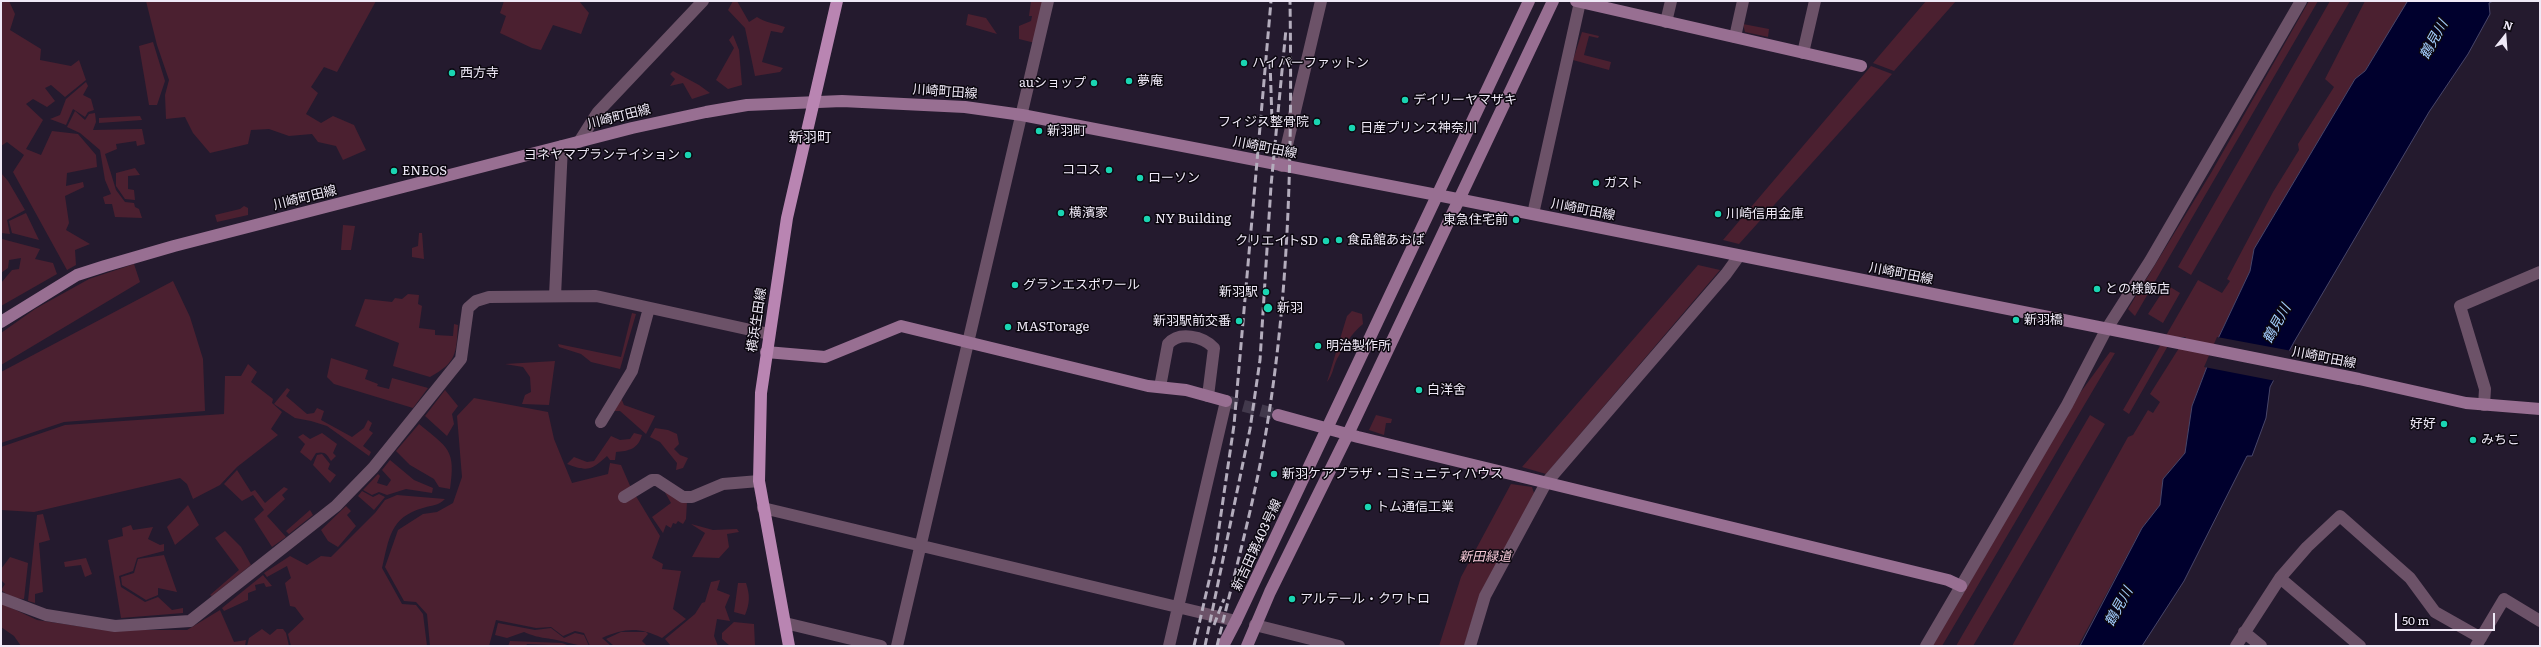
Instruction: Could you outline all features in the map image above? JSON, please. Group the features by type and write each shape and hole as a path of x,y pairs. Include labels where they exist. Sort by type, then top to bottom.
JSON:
{"main road":[{"name":"横浜生田線","path":"790,646 784,623 759,481 761,393 787,218 838,1"}],"street":[{"path":"579,142 598,112 703,1"},
{"path":"897,646 1048,1"},
{"path":"1282,166 1322,1"},
{"name":"新吉田第403号線","path":"1222,646 1236,621 1529,1"},
{"path":"1247,646 1255,626 1348,434 1553,1"},
{"path":"1533,214 1578,1 1861,66"},
{"path":"1666,22 1671,1"},
{"path":"1735,37 1743,1"},
{"path":"1803,53 1815,1"},
{"path":"1926,646 2067,404 2106,330 2150,261 2301,1"},
{"name":"川崎町田線","path":"1,322 77,275 174,246 632,128 747,105 814,101 965,107 1022,115 1533,214 2484,405 2540,409"},
{"path":"555,296 562,146"},
{"path":"1470,646 1485,596 1546,483 1726,274 1739,256"},
{"path":"2484,405 2485,389 2460,306 2540,272"},
{"path":"1,598 46,615 115,626 190,621 336,506 373,468 461,359 468,308 476,301 488,297 596,296 769,334"},
{"path":"601,422 632,371 649,308"},
{"path":"766,352 825,358 901,326 1160,387 1186,390 1226,401 1169,646"},
{"path":"1160,387 1168,344 1172,339 1180,336 1207,341 1214,348 1208,396"},
{"path":"1278,415 1348,434 1546,483 1948,580 1961,586"},
{"path":"624,497 652,480 657,480 683,497 692,496 723,484 759,481"},
{"path":"763,508 922,544 1236,621"},
{"path":"2236,646 2280,578 2307,547 2340,516 2410,578 2435,612 2478,642 2504,599 2540,621"},
{"path":"2280,578 2360,646"},
{"path":"784,623 881,646"},
{"path":"1255,626 1339,646"},
{"path":"2244,632 2261,646"}],"green space":[{"path":"1,1 9,1 15,14 10,30 41,49 40,60 71,66 79,60 86,80 65,97 51,85 45,88 55,101 47,107 33,99 26,104 43,120 26,149 41,155 52,131 78,134 96,155 97,167 67,173 66,186 83,182 84,187 65,196 69,223 66,230 90,244 75,250 76,265 67,270 13,172 24,155 7,142 1,146"},
{"path":"146,1 376,1 337,72 324,67 311,87 318,93 306,114 321,123 333,116 354,125 366,150 343,160 336,146 318,142 312,134 289,136 269,129 251,130 248,144 210,153 193,133 185,117 166,119 165,95 169,80 157,45"},
{"path":"504,1 579,1 589,13 581,34 553,25 541,50 532,48 500,33 506,16 500,13"},
{"path":"733,1 737,1 749,22 757,17 767,22 785,27 782,33 771,31 762,62 783,68 780,72 755,76 745,28 728,10"},
{"path":"1031,1 1045,1 1035,43 1019,39 1019,26 1031,21 1032,16 1029,16"},
{"path":"1926,1 1956,1 1894,71 1873,63"},
{"path":"2309,1 2318,1 2135,316 2128,309 2211,173"},
{"path":"2330,1 2350,1 2191,275 2178,267"},
{"path":"2365,1 2408,1 2365,71 2355,79 2254,249 2250,271 2216,343 2192,406 2185,453 2163,479 2160,505 2142,528 2078,646 2012,646 2128,437 2133,435 2148,410 2153,413 2160,402 2150,394 2186,337 2173,337 2129,414 2123,410 2198,280 2222,293 2230,281 2227,279 2273,192 2299,150 2298,144 2334,87 2325,79"},
{"path":"968,14 986,18 997,34 966,25"},
{"path":"1743,24 1769,29 1768,37 1745,32"},
{"path":"1582,32 1599,36 1598,38 1589,36 1584,55 1611,62 1609,70 1573,60"},
{"path":"733,35 739,50 742,85 728,89 716,80 734,48 729,40"},
{"path":"153,42 165,81 157,105 149,105 139,46"},
{"path":"1871,66 1892,74 1739,244 1723,240"},
{"path":"673,71 699,85 710,93 692,99 683,83 670,86 675,79 670,74"},
{"path":"86,82 88,86 83,95 91,99 94,110 88,112 85,117 73,109 66,125 50,119 60,115 66,99"},
{"path":"75,111 85,120 89,114 95,113 96,122 93,130 142,129 145,144 137,146 136,141 116,144 117,149 105,154 116,190 125,202 134,203 135,207 139,209 142,218 115,217 112,204 105,204 103,197 111,194 105,180 100,150 80,133 67,127"},
{"path":"140,116 142,120 99,123 99,118"},
{"path":"135,168 140,175 128,176 128,189 134,190 135,200 125,199 116,186 116,173"},
{"path":"1,173 8,181 25,210 7,220 10,234 1,233"},
{"path":"244,206 248,208 248,215 217,222 215,215 240,209"},
{"path":"26,213 39,240 12,233 9,221"},
{"path":"343,225 355,226 351,250 341,250"},
{"path":"419,233 422,233 424,259 412,257 412,248 418,246"},
{"path":"2,239 40,249 35,259 53,263 57,274 1,306 1,283 12,270 19,269 21,258 9,260 8,268 1,273"},
{"path":"134,264 140,282 1,365 1,333 35,309 89,279"},
{"path":"1698,265 1720,270 1546,474 1522,467"},
{"path":"173,281 190,317 203,359 205,411 64,422 1,443 1,372"},
{"path":"2167,285 2180,293 2163,323 2148,314"},
{"path":"408,294 419,295 418,304 422,306 419,328 435,330 435,335 453,336 454,324 458,325 457,343 450,362 439,372 430,377 393,366 399,343 355,326 365,299 392,302 395,298 402,299"},
{"path":"1352,311 1362,314 1363,324 1351,336 1345,345 1337,359 1331,377 1327,382 1347,316"},
{"path":"632,313 636,314 620,369 591,362 581,354 559,347 558,344 621,357"},
{"path":"2110,352 2115,353 1942,646 1932,646 2080,393"},
{"path":"331,358 368,370 365,379 378,384 377,386 389,389 392,378 428,388 413,408 334,384 327,377"},
{"path":"555,361 549,405 522,404 525,395 531,392 530,377 523,367 505,364"},
{"path":"248,364 257,372 251,382 273,399 272,403 282,412 271,429 278,435 237,467 220,485 193,499 187,484 180,478 34,512 1,510 1,447 65,425 224,414 225,376 241,376"},
{"path":"287,388 290,390 286,396 307,414 314,413 317,408 324,411 321,420 352,437 364,428 368,420 372,423 369,430 373,433 363,446 371,452 369,456 327,426 295,418 274,404"},
{"path":"445,390 458,406 452,414 454,424 447,436 425,416"},
{"path":"474,398 548,412 554,439 572,483 608,474 610,463 621,465 631,488 660,536 652,558 663,564 662,569 681,571 673,609 686,619 662,638 654,634 632,630 618,632 602,638 611,646 590,646 584,633 575,631 563,636 551,627 536,628 496,620 489,646 430,646 427,614 416,602 404,601 385,567 398,530 423,514 437,512 453,503 462,477 457,416"},
{"path":"621,398 624,405 655,416 646,434 620,411 612,411"},
{"path":"1376,415 1392,419 1391,423 1386,423 1384,435 1369,430"},
{"path":"2090,415 2105,424 1973,646 1956,646"},
{"path":"419,424 448,450 452,465 450,489 439,487 434,479 410,465 396,451"},
{"path":"655,428 668,430 677,434 679,444 674,449 680,455 688,458 683,468 676,470 677,463 660,442 650,437"},
{"path":"322,433 337,444 333,453 336,456 331,461 322,452 316,453 311,461 300,452 305,444 298,437 303,434 310,439"},
{"path":"634,433 642,435 638,443 629,450 616,452 615,460 610,460 607,456 593,467 584,469 567,464 574,457 587,462 594,461 611,436 620,440 630,439"},
{"path":"322,454 330,464 328,469 336,475 330,483 313,465 317,455"},
{"path":"390,460 414,480 433,488 432,493 406,489 387,495 379,492 372,495 363,490 378,474 380,476 377,483 387,486 391,480 382,470"},
{"path":"237,470 251,492 255,490 265,503 284,487 288,489 282,495 285,499 267,516 286,537 272,547 254,519 264,510 253,495 242,501 224,484"},
{"name":"新田緑道","path":"1511,484 1532,487 1535,496 1480,594 1464,646 1439,646 1461,577"},
{"path":"662,487 687,501 686,519 683,524 678,521 676,524 673,523 671,528 666,525 663,533 652,517 671,503"},
{"path":"362,491 373,497 379,494 385,497 374,510 358,496"},
{"path":"397,495 445,499 437,504 412,512 397,523 389,539 382,568 402,604 416,605 423,614 427,646 291,646 288,634 304,619 295,607 290,606 285,583 291,578 287,566 267,577 264,573 290,556 307,565 321,556 331,557 375,513 385,500"},
{"path":"188,505 199,525 175,545 167,527"},
{"path":"346,506 351,511 347,515 356,526 338,547 328,541 321,530"},
{"path":"310,510 313,515 289,534 286,531"},
{"path":"43,514 50,540 39,543 43,592 35,594 35,603 28,601 37,515"},
{"path":"691,524 713,530 737,529 739,532 727,534 729,547 719,558 692,557 705,533"},
{"path":"131,525 133,530 153,527 148,539 160,545 164,544 164,551 137,558 133,571 119,576 121,587 145,602 158,597 172,610 183,608 183,613 121,618 108,540 123,536 122,528"},
{"path":"225,531 241,547 251,565 212,596 210,595 239,570 215,538"},
{"path":"164,555 177,592 158,588 158,595 146,600 122,585 121,577 134,573 138,559"},
{"path":"10,557 28,563 24,599 12,598 1,590 5,584 1,580 1,569"},
{"path":"86,558 92,574 85,577 81,565 65,567 64,562"},
{"path":"263,575 272,586 266,587 264,583 255,585 256,590 248,593 248,600 224,611 222,608"},
{"path":"720,580 717,590 730,595 725,607 730,621 717,619 714,636 718,646 671,646 665,639 695,614 702,603 705,602 711,582"},
{"path":"738,583 746,583 748,591 749,603 745,615 734,612"},
{"path":"1,603 37,620 104,630 187,630 220,610 234,642 246,640 245,646 21,646 14,636 1,627"},
{"path":"734,622 754,624 755,646 730,646 722,639 722,633"},
{"path":"498,623 535,630 551,628 564,638 575,633 584,635 589,646 539,637 524,632 507,638 495,635"},
{"path":"262,629 270,635 277,629 283,629 286,633 289,646 247,646 249,638"},
{"path":"621,632 646,632 648,634 642,641 647,646 614,646 606,639"},
{"path":"510,641 562,643 570,646 527,644 526,646 508,646"}],"water":[{"name":"鶴見川","path":"2408,1 2493,1 2489,3 2490,14 2468,54 2429,112 2294,342 2270,387 2266,418 2252,456 2247,456 2184,581 2142,646 2080,646 2142,528 2160,505 2163,479 2185,453 2192,406 2216,343 2250,271 2254,249 2355,79 2365,71"}],"pier":[{"path":"2217,337 2292,351 2276,381 2204,367"}],"tunnel":[{"path":"1226,401 1278,415"}],"railway":[{"path":"1194,646 1215,555 1234,425 1271,1"},
{"path":"1217,646 1250,513 1261,459 1274,378 1280,325 1285,271 1290,163 1290,1"},
{"path":"1205,646 1250,429 1260,360 1271,186 1286,29"},
{"path":"1270,61 1272,121"},
{"path":"1214,625 1224,599"}],"place":[{"name":"ハイパーファットン","path":"1244,63"},
{"name":"西方寺","path":"452,73"},
{"name":"夢庵","path":"1129,81"},
{"name":"auショップ","path":"1094,83"},
{"name":"デイリーヤマザキ","path":"1405,100"},
{"name":"フィジス整骨院","path":"1317,122"},
{"name":"日産プリンス神奈川","path":"1352,128"},
{"name":"新羽町","path":"1039,131"},
{"name":"ヨネヤマプランテイション","path":"688,155"},
{"name":"ココス","path":"1109,170"},
{"name":"ENEOS","path":"394,171"},
{"name":"ローソン","path":"1140,178"},
{"name":"ガスト","path":"1596,183"},
{"name":"横濱家","path":"1061,213"},
{"name":"川崎信用金庫","path":"1718,214"},
{"name":"NY Building","path":"1147,219"},
{"name":"東急住宅前","path":"1516,220"},
{"name":"食品館あおば","path":"1339,240"},
{"name":"クリエイトSD","path":"1326,241"},
{"name":"グランエスポワール","path":"1015,285"},
{"name":"との様飯店","path":"2097,289"},
{"name":"新羽駅","path":"1266,292"},
{"name":"新羽","path":"1268,308"},
{"name":"新羽橋","path":"2016,320"},
{"name":"新羽駅前交番","path":"1239,321"},
{"name":"MASTorage","path":"1008,327"},
{"name":"明治製作所","path":"1318,346"},
{"name":"白洋舍","path":"1419,390"},
{"name":"好好","path":"2444,424"},
{"name":"みちこ","path":"2473,440"},
{"name":"新羽ケアプラザ・コミュニティハウス","path":"1274,474"},
{"name":"トム通信工業","path":"1368,507"},
{"name":"アルテール・クワトロ","path":"1292,599"}],"district":[{"name":"新羽町","path":"810,138"}]}
